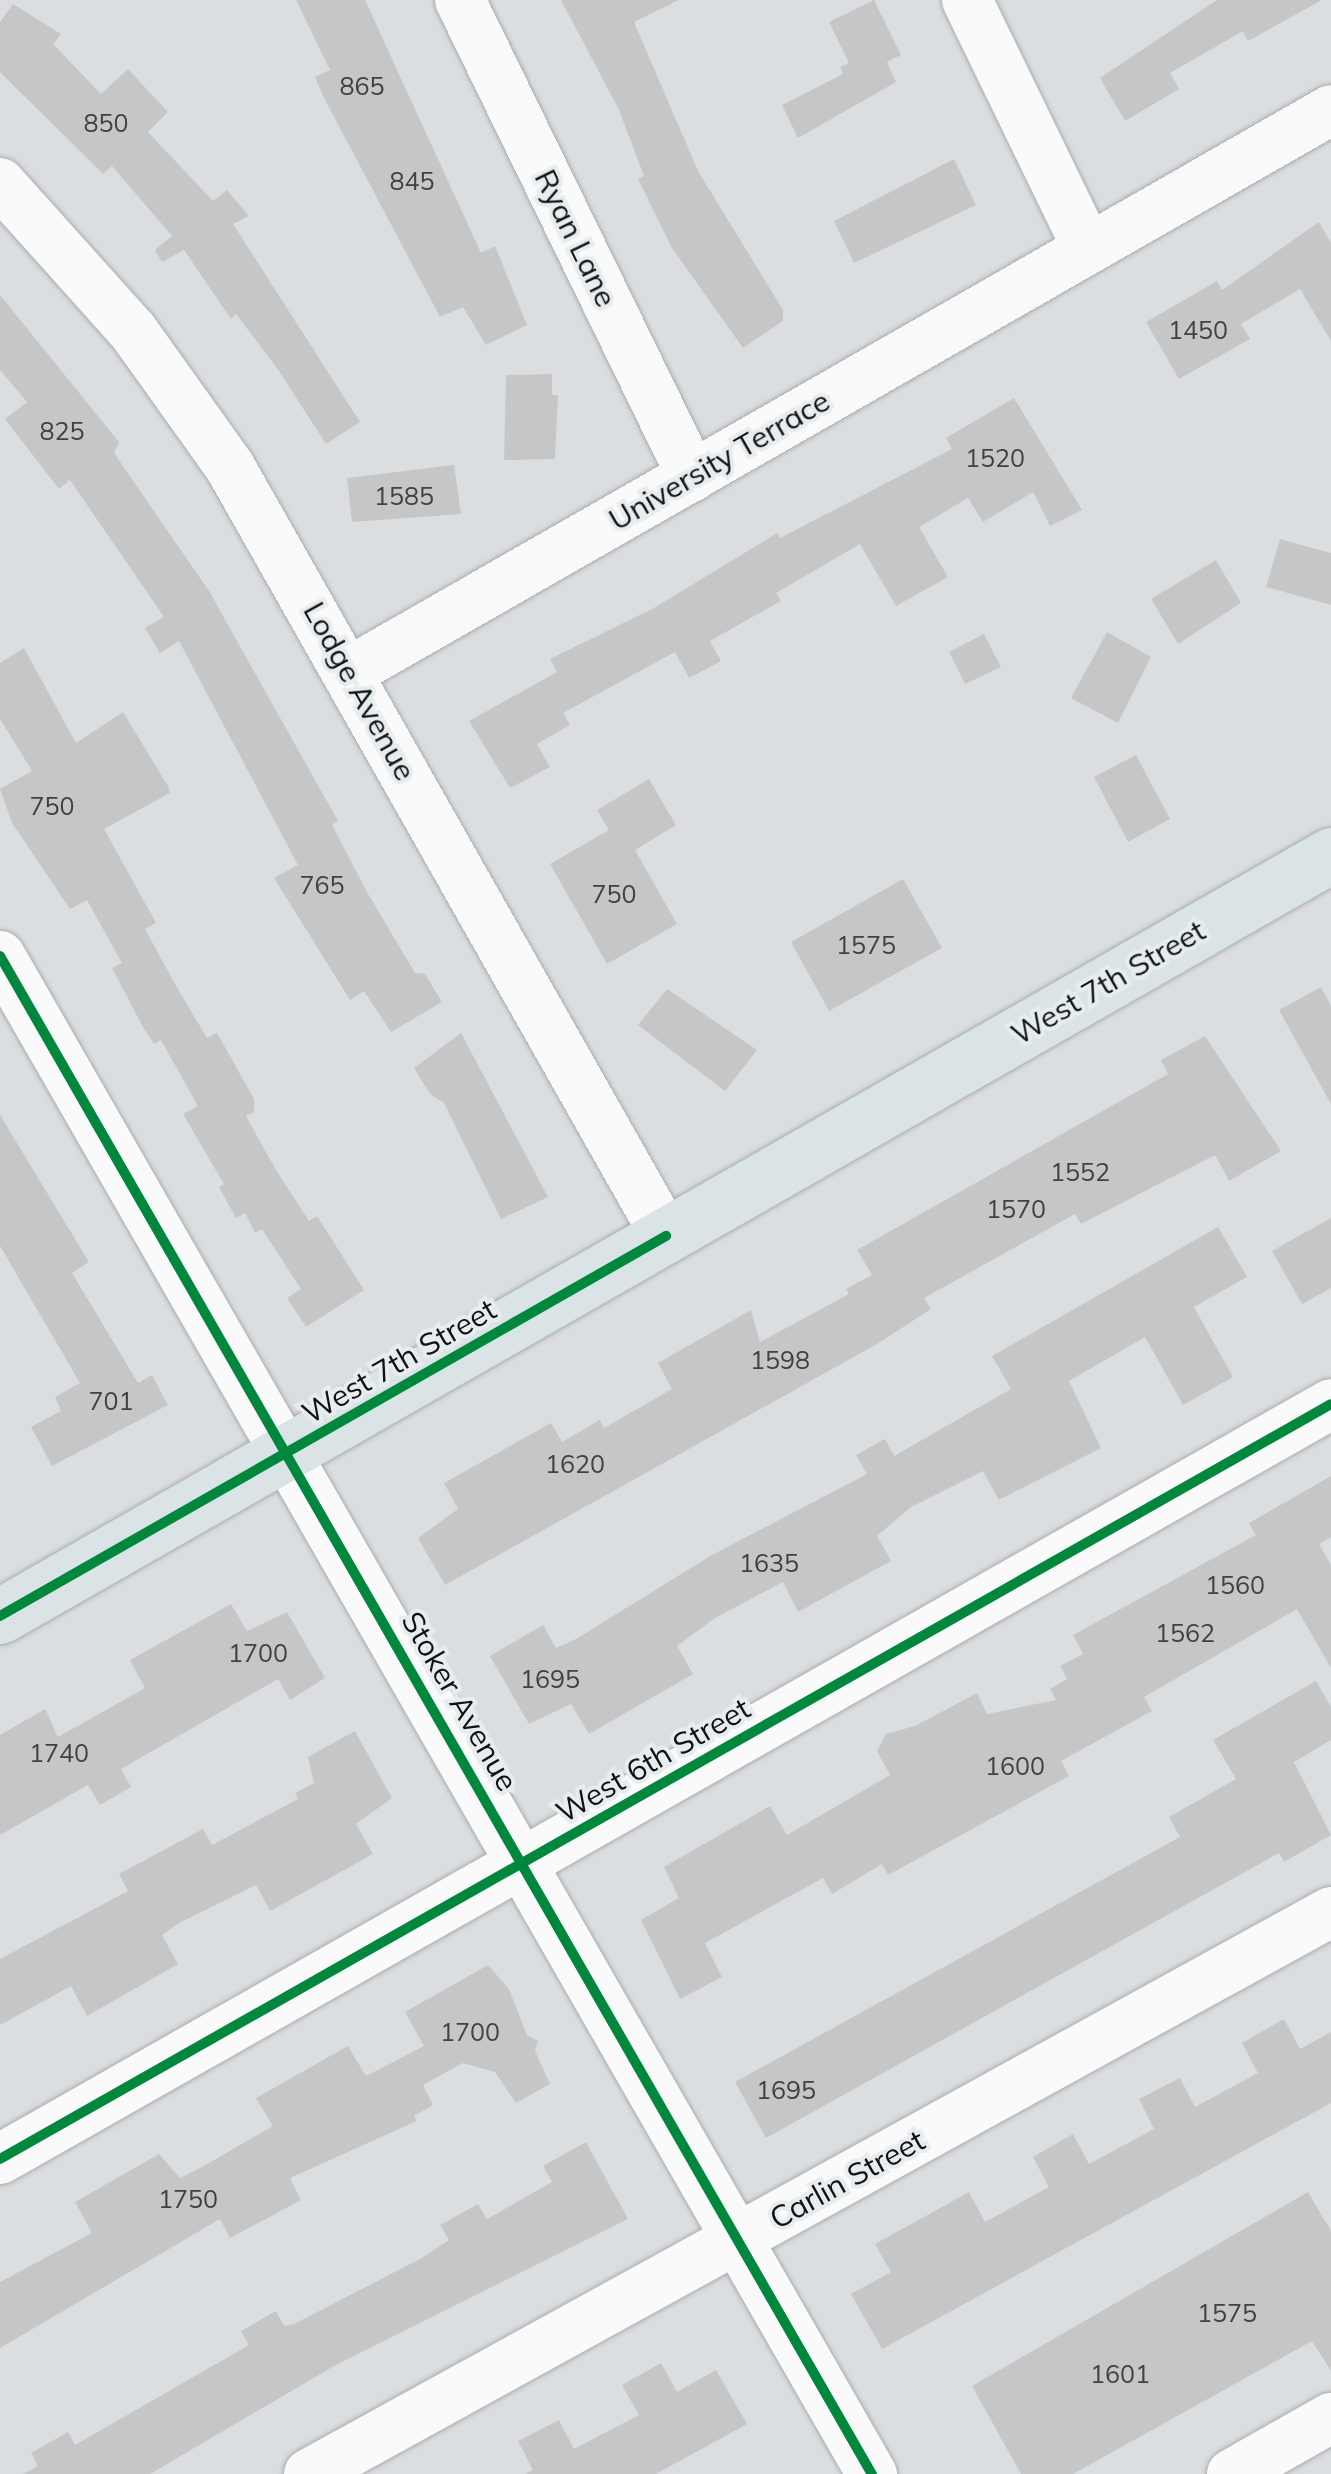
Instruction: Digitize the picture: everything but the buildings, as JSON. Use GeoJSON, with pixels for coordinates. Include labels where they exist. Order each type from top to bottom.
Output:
{"type":"FeatureCollection","features":[{"type":"Feature","properties":{"kind":"main road","name":"West 7th Street"},"geometry":{"type":"LineString","coordinates":[[0,1616],[1331,854]]}},
{"type":"Feature","properties":{"kind":"street","name":"Ryan Lane"},"geometry":{"type":"LineString","coordinates":[[460,0],[692,476]]}},
{"type":"Feature","properties":{"kind":"street"},"geometry":{"type":"LineString","coordinates":[[967,0],[1088,249]]}},
{"type":"Feature","properties":{"kind":"street","name":"University Terrace"},"geometry":{"type":"LineString","coordinates":[[349,672],[1331,110]]}},
{"type":"Feature","properties":{"kind":"street","name":"Lodge Avenue"},"geometry":{"type":"LineString","coordinates":[[0,183],[79,267],[187,403],[349,672],[666,1236]]}},
{"type":"Feature","properties":{"kind":"street","name":"Stoker Avenue"},"geometry":{"type":"LineString","coordinates":[[0,956],[526,1862],[872,2474]]}},
{"type":"Feature","properties":{"kind":"street","name":"West 6th Street"},"geometry":{"type":"LineString","coordinates":[[0,2159],[1331,1404]]}},
{"type":"Feature","properties":{"kind":"street","name":"Carlin Street"},"geometry":{"type":"LineString","coordinates":[[309,2474],[1331,1912]]}},
{"type":"Feature","properties":{"kind":"street"},"geometry":{"type":"LineString","coordinates":[[1232,2474],[1331,2418]]}},
{"type":"Feature","properties":{"kind":"cycle path"},"geometry":{"type":"LineString","coordinates":[[0,956],[872,2474]]}},
{"type":"Feature","properties":{"kind":"cycle path"},"geometry":{"type":"LineString","coordinates":[[0,1616],[666,1236]]}},
{"type":"Feature","properties":{"kind":"cycle path"},"geometry":{"type":"LineString","coordinates":[[0,2159],[1331,1404]]}}]}
